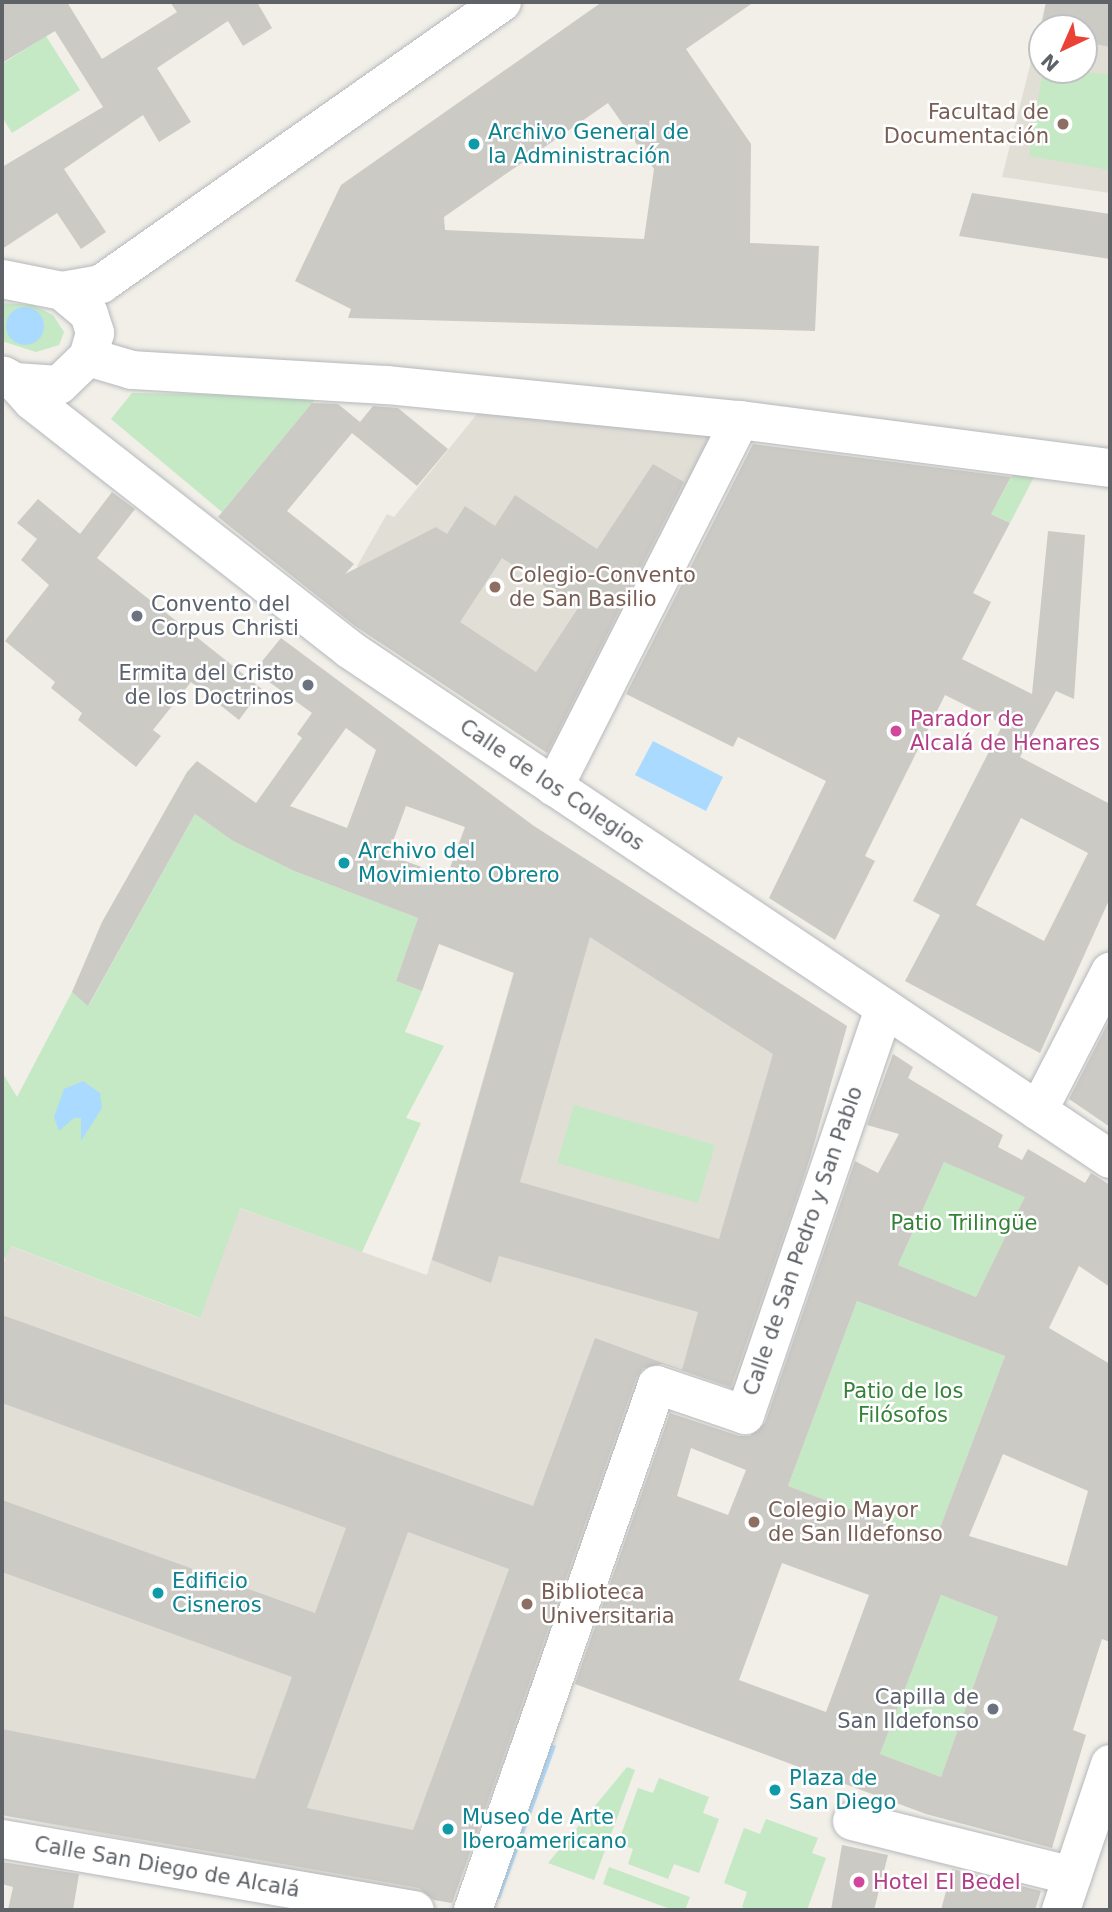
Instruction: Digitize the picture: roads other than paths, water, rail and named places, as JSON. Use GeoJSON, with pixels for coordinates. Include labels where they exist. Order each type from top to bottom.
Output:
{"type":"FeatureCollection","features":[{"type":"Feature","properties":{"kind":"street"},"geometry":{"type":"LineString","coordinates":[[2,279],[84,296],[502,2]]}},
{"type":"Feature","properties":{"kind":"street"},"geometry":{"type":"LineString","coordinates":[[8,379],[59,385],[88,357],[95,333],[84,296]]}},
{"type":"Feature","properties":{"kind":"street"},"geometry":{"type":"LineString","coordinates":[[88,357],[132,370],[387,385],[740,420],[1110,468]]}},
{"type":"Feature","properties":{"kind":"street","name":"Calle de los Colegios"},"geometry":{"type":"LineString","coordinates":[[8,379],[32,401],[349,649],[1110,1159]]}},
{"type":"Feature","properties":{"kind":"street"},"geometry":{"type":"LineString","coordinates":[[554,787],[740,420]]}},
{"type":"Feature","properties":{"kind":"street"},"geometry":{"type":"LineString","coordinates":[[1038,1111],[1110,972]]}},
{"type":"Feature","properties":{"kind":"street","name":"Calle de San Pedro y San Pablo"},"geometry":{"type":"LineString","coordinates":[[473,1910],[657,1385],[745,1415],[884,1008]]}},
{"type":"Feature","properties":{"kind":"street"},"geometry":{"type":"LineString","coordinates":[[852,1821],[1066,1893],[1110,1764]]}},
{"type":"Feature","properties":{"kind":"street","name":"Calle San Diego de Alcalá"},"geometry":{"type":"LineString","coordinates":[[2,1839],[415,1910]]}},
{"type":"Feature","properties":{"kind":"water"},"geometry":{"type":"Polygon","coordinates":[[[25,307],[38,313],[44,326],[38,339],[25,345],[12,339],[6,326],[12,313],[25,307]]]}},
{"type":"Feature","properties":{"kind":"water"},"geometry":{"type":"Polygon","coordinates":[[[653,741],[723,777],[706,811],[635,775],[653,741]]]}},
{"type":"Feature","properties":{"kind":"water"},"geometry":{"type":"Polygon","coordinates":[[[83,1081],[100,1093],[102,1108],[81,1141],[81,1118],[74,1118],[59,1131],[54,1117],[64,1089],[83,1081]]]}},
{"type":"Feature","properties":{"kind":"water"},"geometry":{"type":"Polygon","coordinates":[[[543,1741],[556,1746],[500,1899],[488,1896],[543,1741]]]}},
{"type":"Feature","properties":{"kind":"place","name":"Facultad de Documentación"},"geometry":{"type":"Point","coordinates":[1063,124]}},
{"type":"Feature","properties":{"kind":"place","name":"Archivo General de la Administración"},"geometry":{"type":"Point","coordinates":[474,144]}},
{"type":"Feature","properties":{"kind":"place","name":"Colegio-Convento de San Basilio"},"geometry":{"type":"Point","coordinates":[495,587]}},
{"type":"Feature","properties":{"kind":"place","name":"Convento del Corpus Christi"},"geometry":{"type":"Point","coordinates":[137,616]}},
{"type":"Feature","properties":{"kind":"place","name":"Ermita del Cristo de los Doctrinos"},"geometry":{"type":"Point","coordinates":[308,685]}},
{"type":"Feature","properties":{"kind":"place","name":"Parador de Alcalá de Henares"},"geometry":{"type":"Point","coordinates":[896,731]}},
{"type":"Feature","properties":{"kind":"place","name":"Archivo del Movimiento Obrero"},"geometry":{"type":"Point","coordinates":[344,863]}},
{"type":"Feature","properties":{"kind":"place","name":"Colegio Mayor de San Ildefonso"},"geometry":{"type":"Point","coordinates":[754,1522]}},
{"type":"Feature","properties":{"kind":"place","name":"Edificio Cisneros"},"geometry":{"type":"Point","coordinates":[158,1593]}},
{"type":"Feature","properties":{"kind":"place","name":"Biblioteca Universitaria"},"geometry":{"type":"Point","coordinates":[527,1604]}},
{"type":"Feature","properties":{"kind":"place","name":"Capilla de San Ildefonso"},"geometry":{"type":"Point","coordinates":[993,1709]}},
{"type":"Feature","properties":{"kind":"place","name":"Plaza de San Diego"},"geometry":{"type":"Point","coordinates":[775,1790]}},
{"type":"Feature","properties":{"kind":"place","name":"Museo de Arte Iberoamericano"},"geometry":{"type":"Point","coordinates":[448,1829]}},
{"type":"Feature","properties":{"kind":"place","name":"Hotel El Bedel"},"geometry":{"type":"Point","coordinates":[859,1882]}},
{"type":"Feature","properties":{"kind":"park label","name":"Patio Trilingüe"},"geometry":{"type":"Point","coordinates":[964,1223]}},
{"type":"Feature","properties":{"kind":"park label","name":"Patio de los Filósofos"},"geometry":{"type":"Point","coordinates":[903,1403]}}]}
